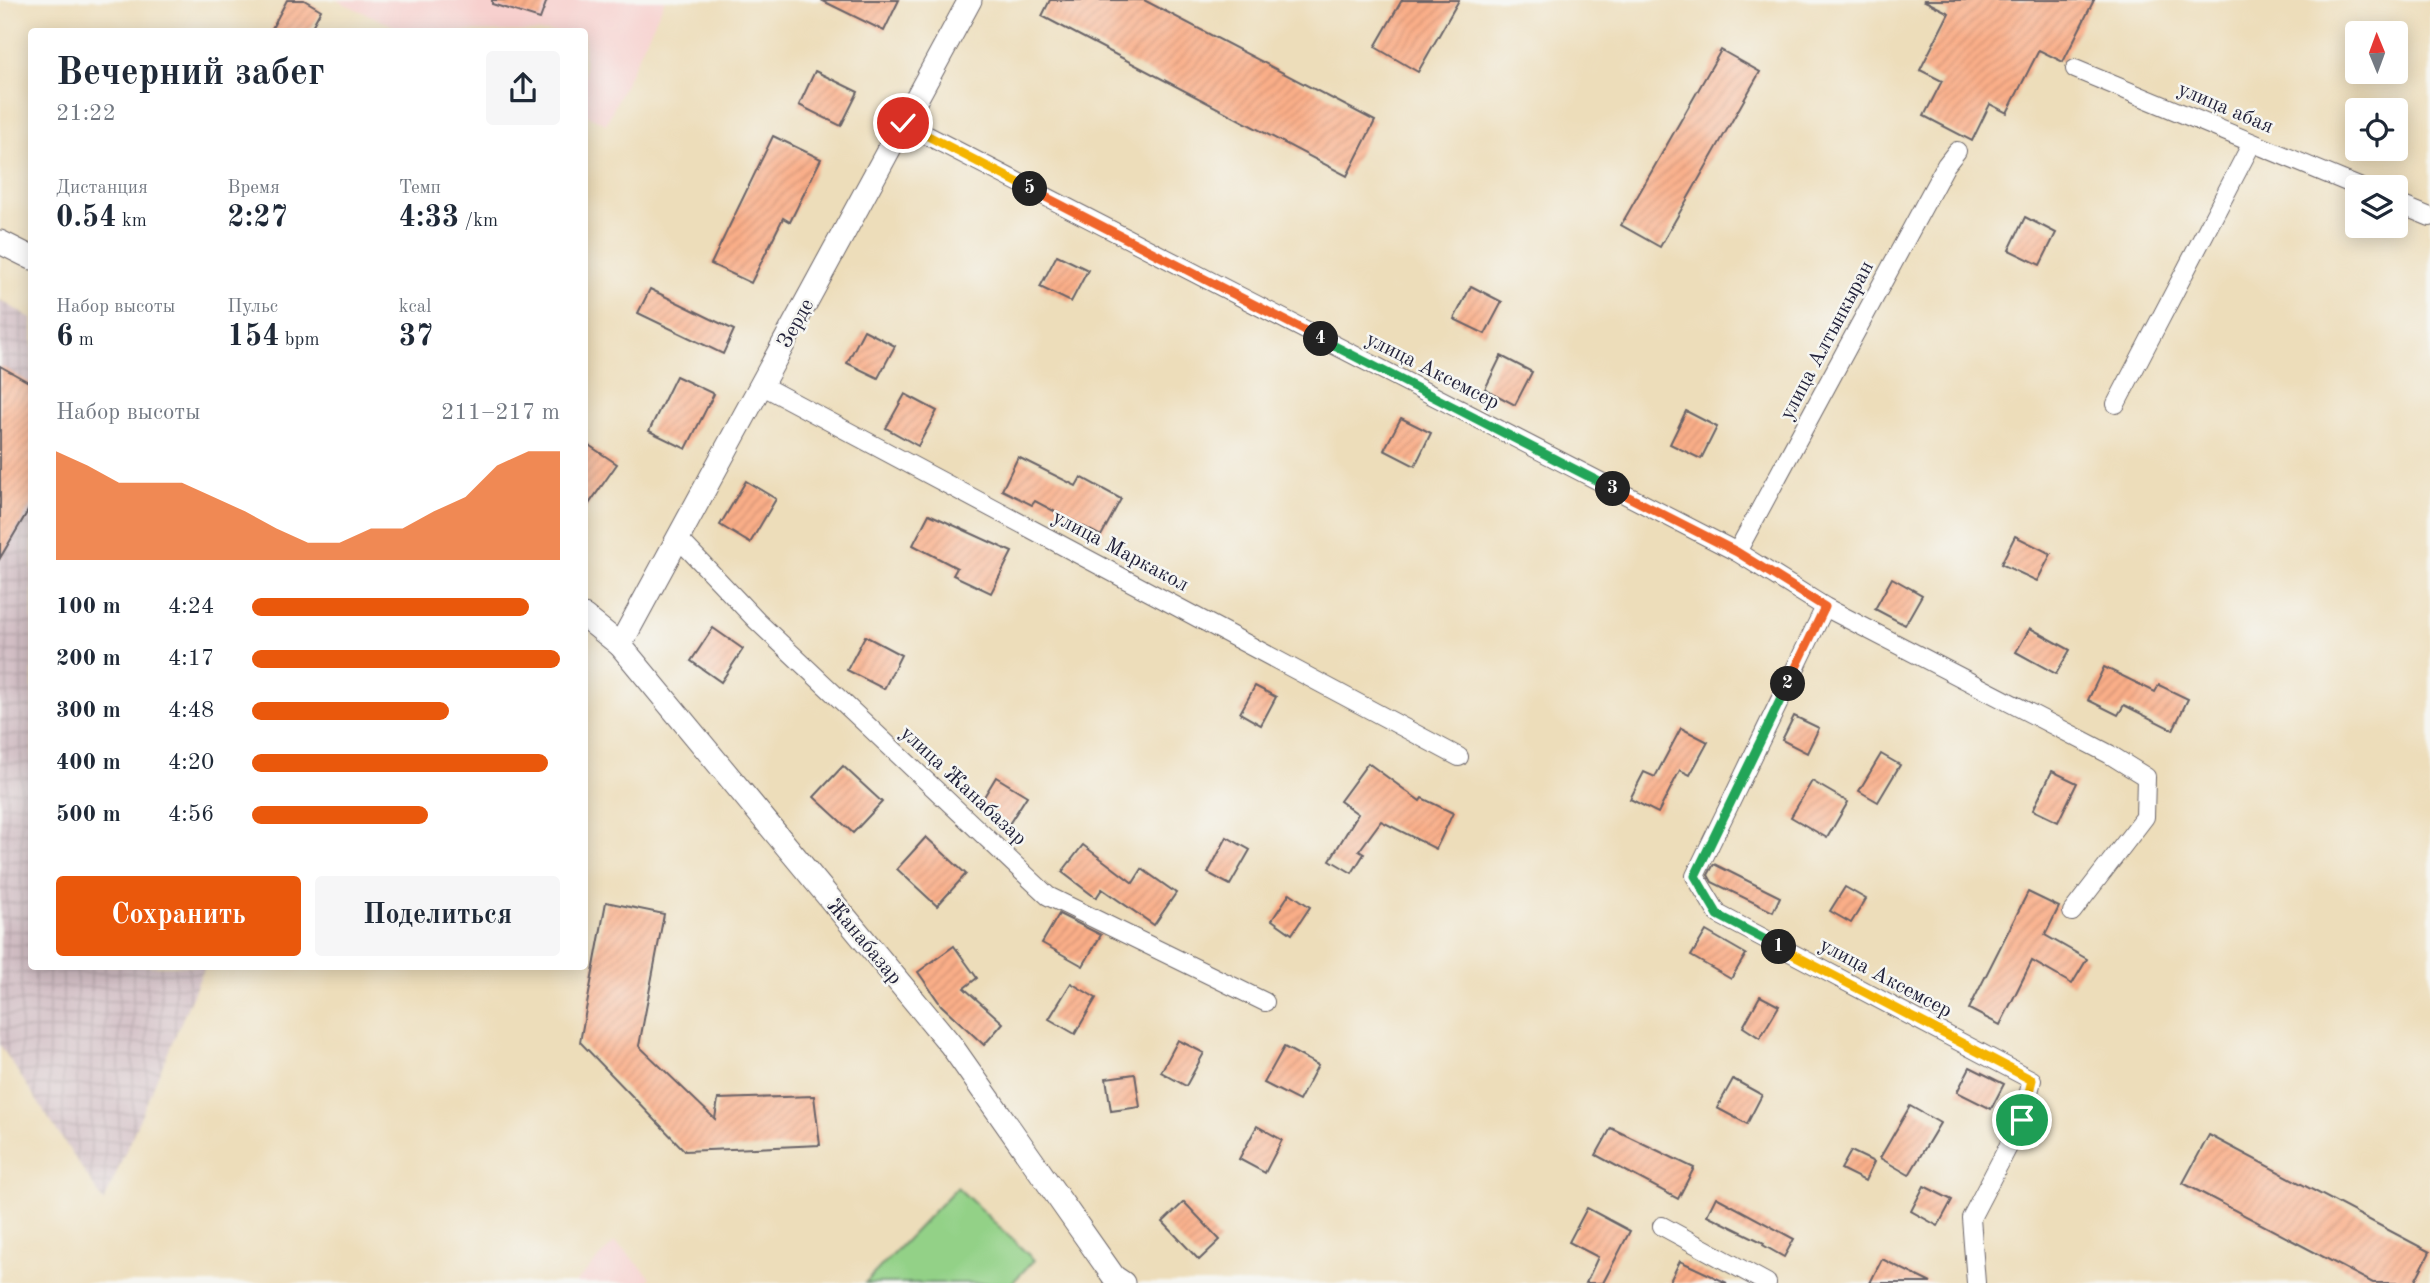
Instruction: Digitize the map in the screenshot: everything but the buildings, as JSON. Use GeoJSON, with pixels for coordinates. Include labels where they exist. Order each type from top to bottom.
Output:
{"type":"FeatureCollection","features":[{"type":"Feature","properties":{"kind":"street","name":"Зерде"},"geometry":{"type":"LineString","coordinates":[[620,645],[970,0]]}},
{"type":"Feature","properties":{"kind":"street","name":"улица абая"},"geometry":{"type":"LineString","coordinates":[[2075,69],[2345,181]]}},
{"type":"Feature","properties":{"kind":"street","name":"улица Аксемсер"},"geometry":{"type":"LineString","coordinates":[[903,123],[1737,552],[1825,607],[2109,754],[2146,777],[2145,817],[2072,912]]}},
{"type":"Feature","properties":{"kind":"street"},"geometry":{"type":"LineString","coordinates":[[2116,404],[2252,143]]}},
{"type":"Feature","properties":{"kind":"street","name":"улица Алтынкыран"},"geometry":{"type":"LineString","coordinates":[[1737,552],[1934,188],[1957,151]]}},
{"type":"Feature","properties":{"kind":"street"},"geometry":{"type":"LineString","coordinates":[[2408,208],[2430,217]]}},
{"type":"Feature","properties":{"kind":"street"},"geometry":{"type":"LineString","coordinates":[[0,242],[28,256]]}},
{"type":"Feature","properties":{"kind":"street","name":"улица Маркакол"},"geometry":{"type":"LineString","coordinates":[[761,385],[1460,757]]}},
{"type":"Feature","properties":{"kind":"street","name":"улица Жанабазар"},"geometry":{"type":"LineString","coordinates":[[678,538],[757,621],[1048,896],[1265,1002]]}},
{"type":"Feature","properties":{"kind":"street","name":"улица Аксемсер"},"geometry":{"type":"LineString","coordinates":[[1825,607],[1695,876],[1718,915],[2032,1080],[2022,1120],[1971,1218],[1976,1283]]}},
{"type":"Feature","properties":{"kind":"street","name":"Жанабазар"},"geometry":{"type":"LineString","coordinates":[[588,620],[620,645],[951,1045],[1114,1277],[1123,1283]]}},
{"type":"Feature","properties":{"kind":"street"},"geometry":{"type":"LineString","coordinates":[[1662,1226],[1767,1283]]}},
{"type":"Feature","properties":{"kind":"shaded area"},"geometry":{"type":"Polygon","coordinates":[[[336,0],[665,0],[606,124],[588,115],[588,28],[398,28],[336,0]]]}},
{"type":"Feature","properties":{"kind":"shaded area"},"geometry":{"type":"Polygon","coordinates":[[[0,300],[28,317],[28,970],[203,970],[104,1202],[0,1045],[0,300]]]}},
{"type":"Feature","properties":{"kind":"shaded area"},"geometry":{"type":"Polygon","coordinates":[[[615,1242],[651,1277],[645,1283],[575,1283],[615,1242]]]}},
{"type":"Feature","properties":{"kind":"green space"},"geometry":{"type":"Polygon","coordinates":[[[957,1187],[1034,1260],[1012,1283],[865,1283],[957,1187]]]}},
{"type":"Feature","properties":{"kind":"route"},"geometry":{"type":"LineString","coordinates":[[903,123],[1737,552],[1825,607],[1695,876],[1718,915],[2032,1080],[2022,1120]]}}]}
